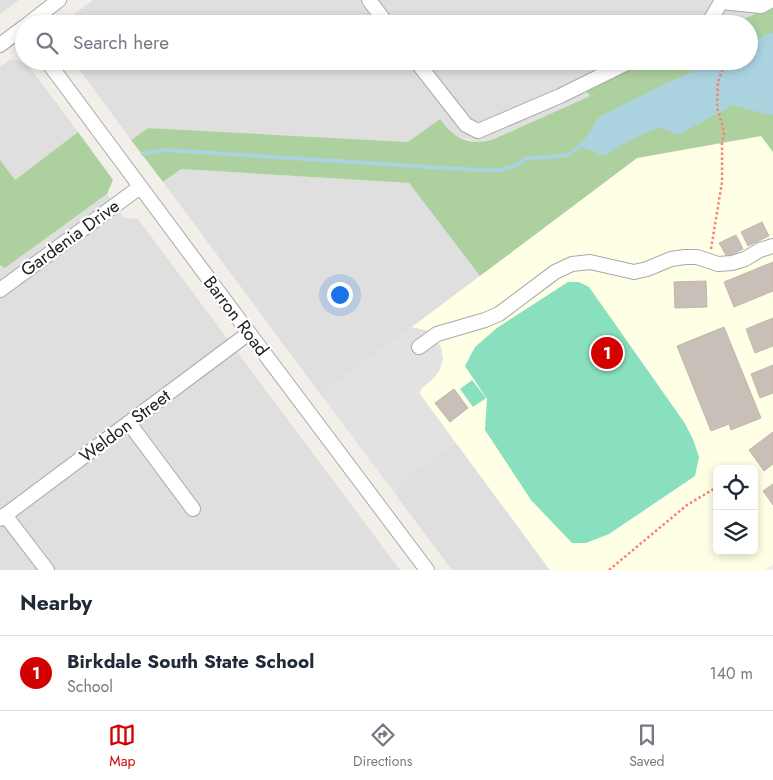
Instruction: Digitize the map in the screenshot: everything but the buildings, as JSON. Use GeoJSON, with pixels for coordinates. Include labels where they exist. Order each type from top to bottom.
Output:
{"type":"FeatureCollection","features":[{"type":"Feature","properties":{"kind":"street"},"geometry":{"type":"LineString","coordinates":[[40,15],[59,0]]}},
{"type":"Feature","properties":{"kind":"street"},"geometry":{"type":"LineString","coordinates":[[369,0],[380,15]]}},
{"type":"Feature","properties":{"kind":"street"},"geometry":{"type":"LineString","coordinates":[[713,15],[720,1],[760,6],[772,0]]}},
{"type":"Feature","properties":{"kind":"street"},"geometry":{"type":"LineString","coordinates":[[0,45],[15,34]]}},
{"type":"Feature","properties":{"kind":"street","name":"Barron Road"},"geometry":{"type":"LineString","coordinates":[[54,70],[427,570]]}},
{"type":"Feature","properties":{"kind":"street"},"geometry":{"type":"LineString","coordinates":[[423,70],[466,125],[478,131],[560,96],[613,70]]}},
{"type":"Feature","properties":{"kind":"street","name":"Gardenia Drive"},"geometry":{"type":"LineString","coordinates":[[0,290],[140,186]]}},
{"type":"Feature","properties":{"kind":"street"},"geometry":{"type":"LineString","coordinates":[[419,346],[437,334],[486,320],[499,314],[555,272],[572,264],[590,262],[634,272],[671,259],[685,257],[698,257],[718,264],[732,263],[773,246]]}},
{"type":"Feature","properties":{"kind":"street","name":"Weldon Street"},"geometry":{"type":"LineString","coordinates":[[3,517],[249,333]]}},
{"type":"Feature","properties":{"kind":"street"},"geometry":{"type":"LineString","coordinates":[[129,423],[193,508]]}},
{"type":"Feature","properties":{"kind":"street"},"geometry":{"type":"LineString","coordinates":[[3,517],[47,570]]}},
{"type":"Feature","properties":{"kind":"path"},"geometry":{"type":"LineString","coordinates":[[711,262],[711,244],[722,182],[722,144],[724,132],[717,107],[718,82],[722,70]]}},
{"type":"Feature","properties":{"kind":"path"},"geometry":{"type":"LineString","coordinates":[[609,570],[687,505],[713,489]]}},
{"type":"Feature","properties":{"kind":"shaded area"},"geometry":{"type":"Polygon","coordinates":[[[0,0],[19,0],[0,14],[0,0]]]}},
{"type":"Feature","properties":{"kind":"shaded area"},"geometry":{"type":"Polygon","coordinates":[[[93,0],[773,0],[773,6],[752,15],[73,15],[93,0]]]}},
{"type":"Feature","properties":{"kind":"shaded area"},"geometry":{"type":"Polygon","coordinates":[[[10,60],[15,60],[15,70],[32,70],[78,132],[15,180],[0,160],[0,67],[10,60]]]}},
{"type":"Feature","properties":{"kind":"shaded area"},"geometry":{"type":"Polygon","coordinates":[[[80,70],[625,70],[585,88],[590,96],[494,139],[478,142],[458,137],[445,127],[440,120],[408,142],[148,128],[131,140],[80,70]]]}},
{"type":"Feature","properties":{"kind":"shaded area"},"geometry":{"type":"Polygon","coordinates":[[[762,136],[773,152],[773,564],[765,570],[550,570],[420,394],[421,389],[434,378],[440,369],[443,359],[412,327],[637,158],[762,136]]]}},
{"type":"Feature","properties":{"kind":"shaded area"},"geometry":{"type":"Polygon","coordinates":[[[181,169],[409,183],[480,276],[321,395],[163,182],[181,169]]]}},
{"type":"Feature","properties":{"kind":"shaded area"},"geometry":{"type":"Polygon","coordinates":[[[107,194],[124,218],[138,219],[400,570],[0,570],[0,265],[5,268],[107,194]]]}},
{"type":"Feature","properties":{"kind":"shaded area"},"geometry":{"type":"Polygon","coordinates":[[[412,327],[429,331],[441,347],[443,359],[440,369],[434,378],[421,389],[420,394],[455,442],[403,479],[397,486],[398,498],[321,395],[412,327]]]}},
{"type":"Feature","properties":{"kind":"shaded area"},"geometry":{"type":"Polygon","coordinates":[[[455,442],[550,570],[452,570],[398,498],[397,486],[403,479],[455,442]]]}},
{"type":"Feature","properties":{"kind":"green space"},"geometry":{"type":"Polygon","coordinates":[[[773,6],[773,152],[761,136],[637,158],[480,276],[409,183],[181,169],[163,182],[131,140],[148,128],[408,142],[440,119],[451,132],[461,138],[471,142],[486,141],[590,96],[584,88],[625,70],[758,70],[758,15],[752,15],[773,6]]]}},
{"type":"Feature","properties":{"kind":"green space"},"geometry":{"type":"Polygon","coordinates":[[[78,132],[113,180],[107,194],[5,268],[0,265],[0,160],[15,180],[78,132]]]}},
{"type":"Feature","properties":{"kind":"green space"},"geometry":{"type":"Polygon","coordinates":[[[568,282],[579,282],[589,287],[684,422],[693,439],[699,457],[695,476],[609,534],[586,543],[572,543],[531,500],[485,430],[487,399],[465,366],[475,347],[497,328],[568,282]]]}},
{"type":"Feature","properties":{"kind":"green space"},"geometry":{"type":"Polygon","coordinates":[[[472,380],[486,398],[473,407],[460,389],[472,380]]]}},
{"type":"Feature","properties":{"kind":"water"},"geometry":{"type":"Polygon","coordinates":[[[773,33],[773,114],[770,115],[733,105],[678,135],[660,127],[632,139],[604,156],[580,146],[599,117],[696,70],[758,70],[758,39],[773,33]]]}},
{"type":"Feature","properties":{"kind":"waterway"},"geometry":{"type":"LineString","coordinates":[[143,154],[164,150],[501,170],[514,166],[527,158],[568,155],[584,144]]}},
{"type":"Feature","properties":{"kind":"place","name":"Birkdale South State School"},"geometry":{"type":"Point","coordinates":[607,353]}}]}
